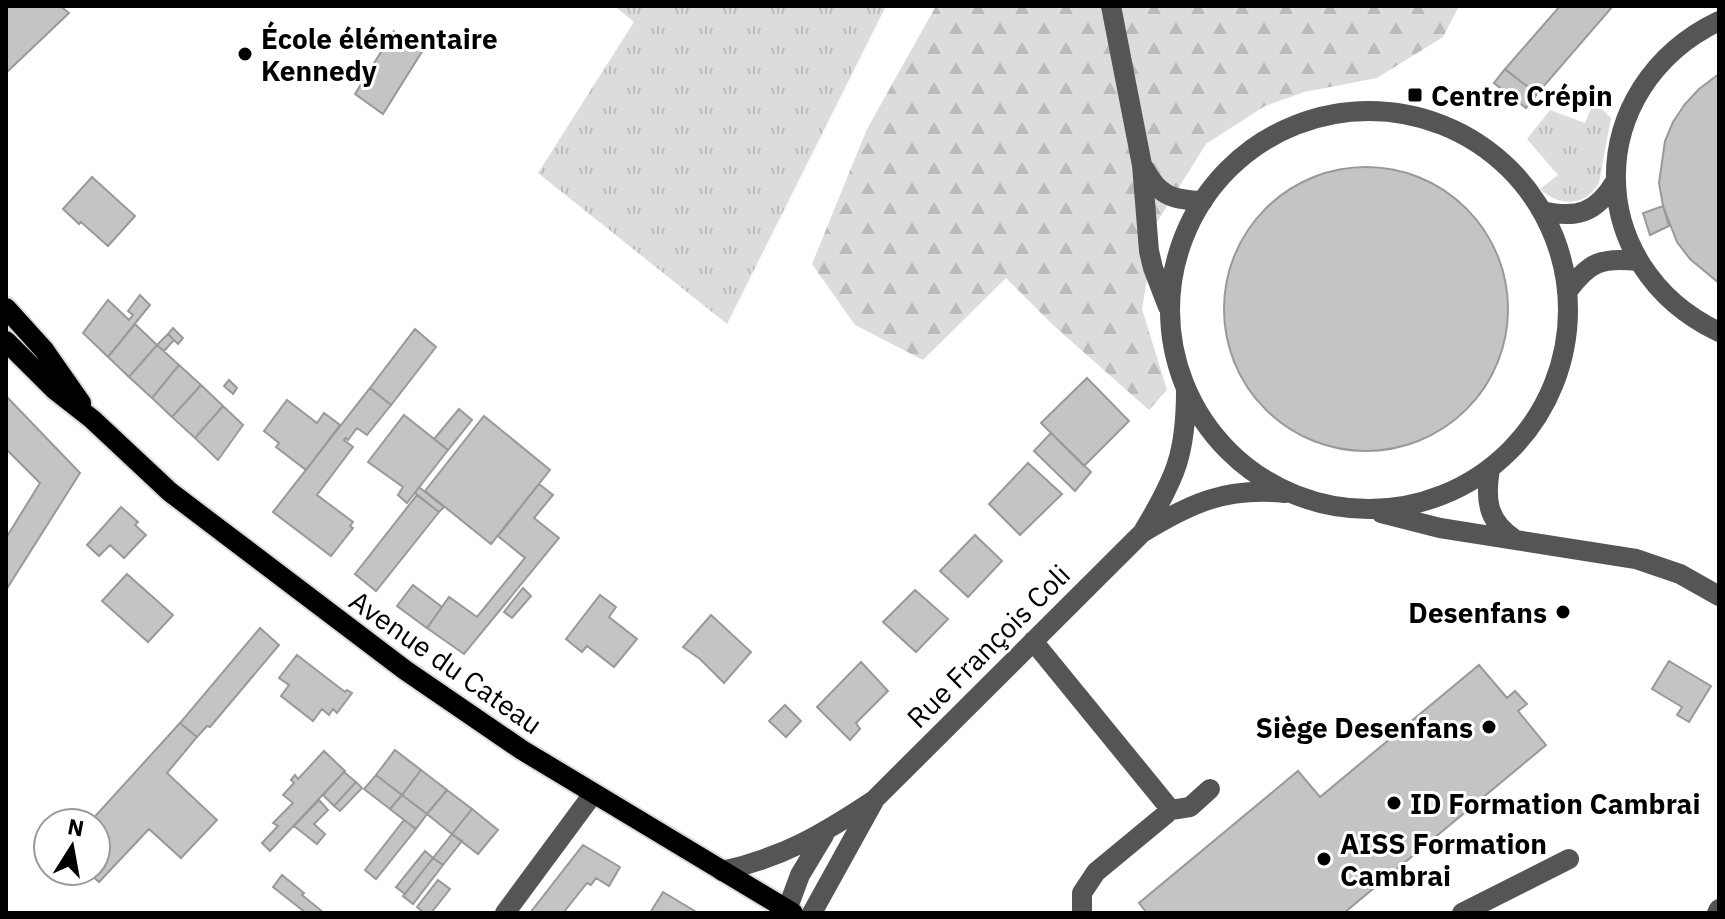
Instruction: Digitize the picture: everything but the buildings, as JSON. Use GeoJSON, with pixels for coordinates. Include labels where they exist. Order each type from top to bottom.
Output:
{"type":"FeatureCollection","features":[{"type":"Feature","properties":{"kind":"main road","name":"Avenue du Cateau"},"geometry":{"type":"LineString","coordinates":[[6,308],[44,350],[92,419]]}},
{"type":"Feature","properties":{"kind":"main road","name":"Avenue du Cateau"},"geometry":{"type":"LineString","coordinates":[[6,341],[55,390],[92,419],[180,500],[458,708],[593,794],[790,911]]}},
{"type":"Feature","properties":{"kind":"street"},"geometry":{"type":"LineString","coordinates":[[1111,6],[1142,165],[1149,251],[1170,313]]}},
{"type":"Feature","properties":{"kind":"street"},"geometry":{"type":"LineString","coordinates":[[1719,21],[1673,50],[1637,93],[1618,145],[1615,182],[1624,231],[1638,261],[1654,284],[1674,304],[1719,332]]}},
{"type":"Feature","properties":{"kind":"street"},"geometry":{"type":"LineString","coordinates":[[1366,509],[1404,506],[1457,488],[1490,469],[1517,444],[1548,399],[1565,346],[1567,292],[1559,250],[1542,211],[1514,174],[1475,142],[1426,120],[1371,112],[1332,115],[1277,134],[1235,164],[1203,201],[1184,236],[1178,254],[1170,313],[1174,352],[1186,390],[1205,423],[1229,451],[1259,475],[1292,494],[1328,505],[1366,509],[1440,528],[1651,562],[1719,596]]}},
{"type":"Feature","properties":{"kind":"street"},"geometry":{"type":"LineString","coordinates":[[1142,165],[1153,186],[1161,192],[1180,199],[1203,201]]}},
{"type":"Feature","properties":{"kind":"street"},"geometry":{"type":"LineString","coordinates":[[1542,211],[1566,215],[1591,209],[1607,196],[1615,182]]}},
{"type":"Feature","properties":{"kind":"street"},"geometry":{"type":"LineString","coordinates":[[1567,292],[1582,273],[1595,263],[1612,259],[1638,261]]}},
{"type":"Feature","properties":{"kind":"street","name":"Rue François Coli"},"geometry":{"type":"LineString","coordinates":[[722,871],[762,862],[829,829],[874,800],[1142,533],[1167,493],[1179,463],[1184,443],[1186,390]]}},
{"type":"Feature","properties":{"kind":"street"},"geometry":{"type":"LineString","coordinates":[[1490,469],[1487,493],[1491,516],[1513,538]]}},
{"type":"Feature","properties":{"kind":"street","name":"Rue François Coli"},"geometry":{"type":"LineString","coordinates":[[1142,533],[1184,508],[1210,498],[1245,492],[1292,494]]}},
{"type":"Feature","properties":{"kind":"street"},"geometry":{"type":"LineString","coordinates":[[1033,641],[1171,810]]}},
{"type":"Feature","properties":{"kind":"street"},"geometry":{"type":"LineString","coordinates":[[1082,913],[1082,893],[1089,878],[1171,810],[1190,807],[1210,789]]}},
{"type":"Feature","properties":{"kind":"street"},"geometry":{"type":"LineString","coordinates":[[505,913],[593,794]]}},
{"type":"Feature","properties":{"kind":"street","name":"Rue François Coli"},"geometry":{"type":"LineString","coordinates":[[812,913],[874,800]]}},
{"type":"Feature","properties":{"kind":"street","name":"Rue François Coli"},"geometry":{"type":"LineString","coordinates":[[790,911],[808,860],[829,829]]}},
{"type":"Feature","properties":{"kind":"street"},"geometry":{"type":"LineString","coordinates":[[1462,913],[1569,859]]}},
{"type":"Feature","properties":{"kind":"green space"},"geometry":{"type":"Polygon","coordinates":[[[614,6],[886,6],[727,324],[538,173],[634,22],[614,6]]]}},
{"type":"Feature","properties":{"kind":"green space"},"geometry":{"type":"Polygon","coordinates":[[[936,6],[1459,6],[1443,37],[1377,78],[1304,92],[1265,106],[1206,144],[1157,222],[1142,309],[1167,390],[1149,410],[1053,325],[1006,278],[923,360],[855,325],[812,264],[867,129],[936,6]]]}},
{"type":"Feature","properties":{"kind":"green space"},"geometry":{"type":"Polygon","coordinates":[[[1594,101],[1611,118],[1599,183],[1587,197],[1579,200],[1556,199],[1540,189],[1558,175],[1527,139],[1550,110],[1585,123],[1594,101]]]}},
{"type":"Feature","properties":{"kind":"place","name":"École élémentaire Kennedy"},"geometry":{"type":"Point","coordinates":[245,54]}},
{"type":"Feature","properties":{"kind":"place","name":"Centre Crépin"},"geometry":{"type":"Point","coordinates":[1415,95]}},
{"type":"Feature","properties":{"kind":"place","name":"Desenfans"},"geometry":{"type":"Point","coordinates":[1563,612]}},
{"type":"Feature","properties":{"kind":"place","name":"Siège Desenfans"},"geometry":{"type":"Point","coordinates":[1489,727]}},
{"type":"Feature","properties":{"kind":"place","name":"ID Formation Cambrai"},"geometry":{"type":"Point","coordinates":[1394,803]}},
{"type":"Feature","properties":{"kind":"place","name":"AISS Formation Cambrai"},"geometry":{"type":"Point","coordinates":[1324,859]}}]}
